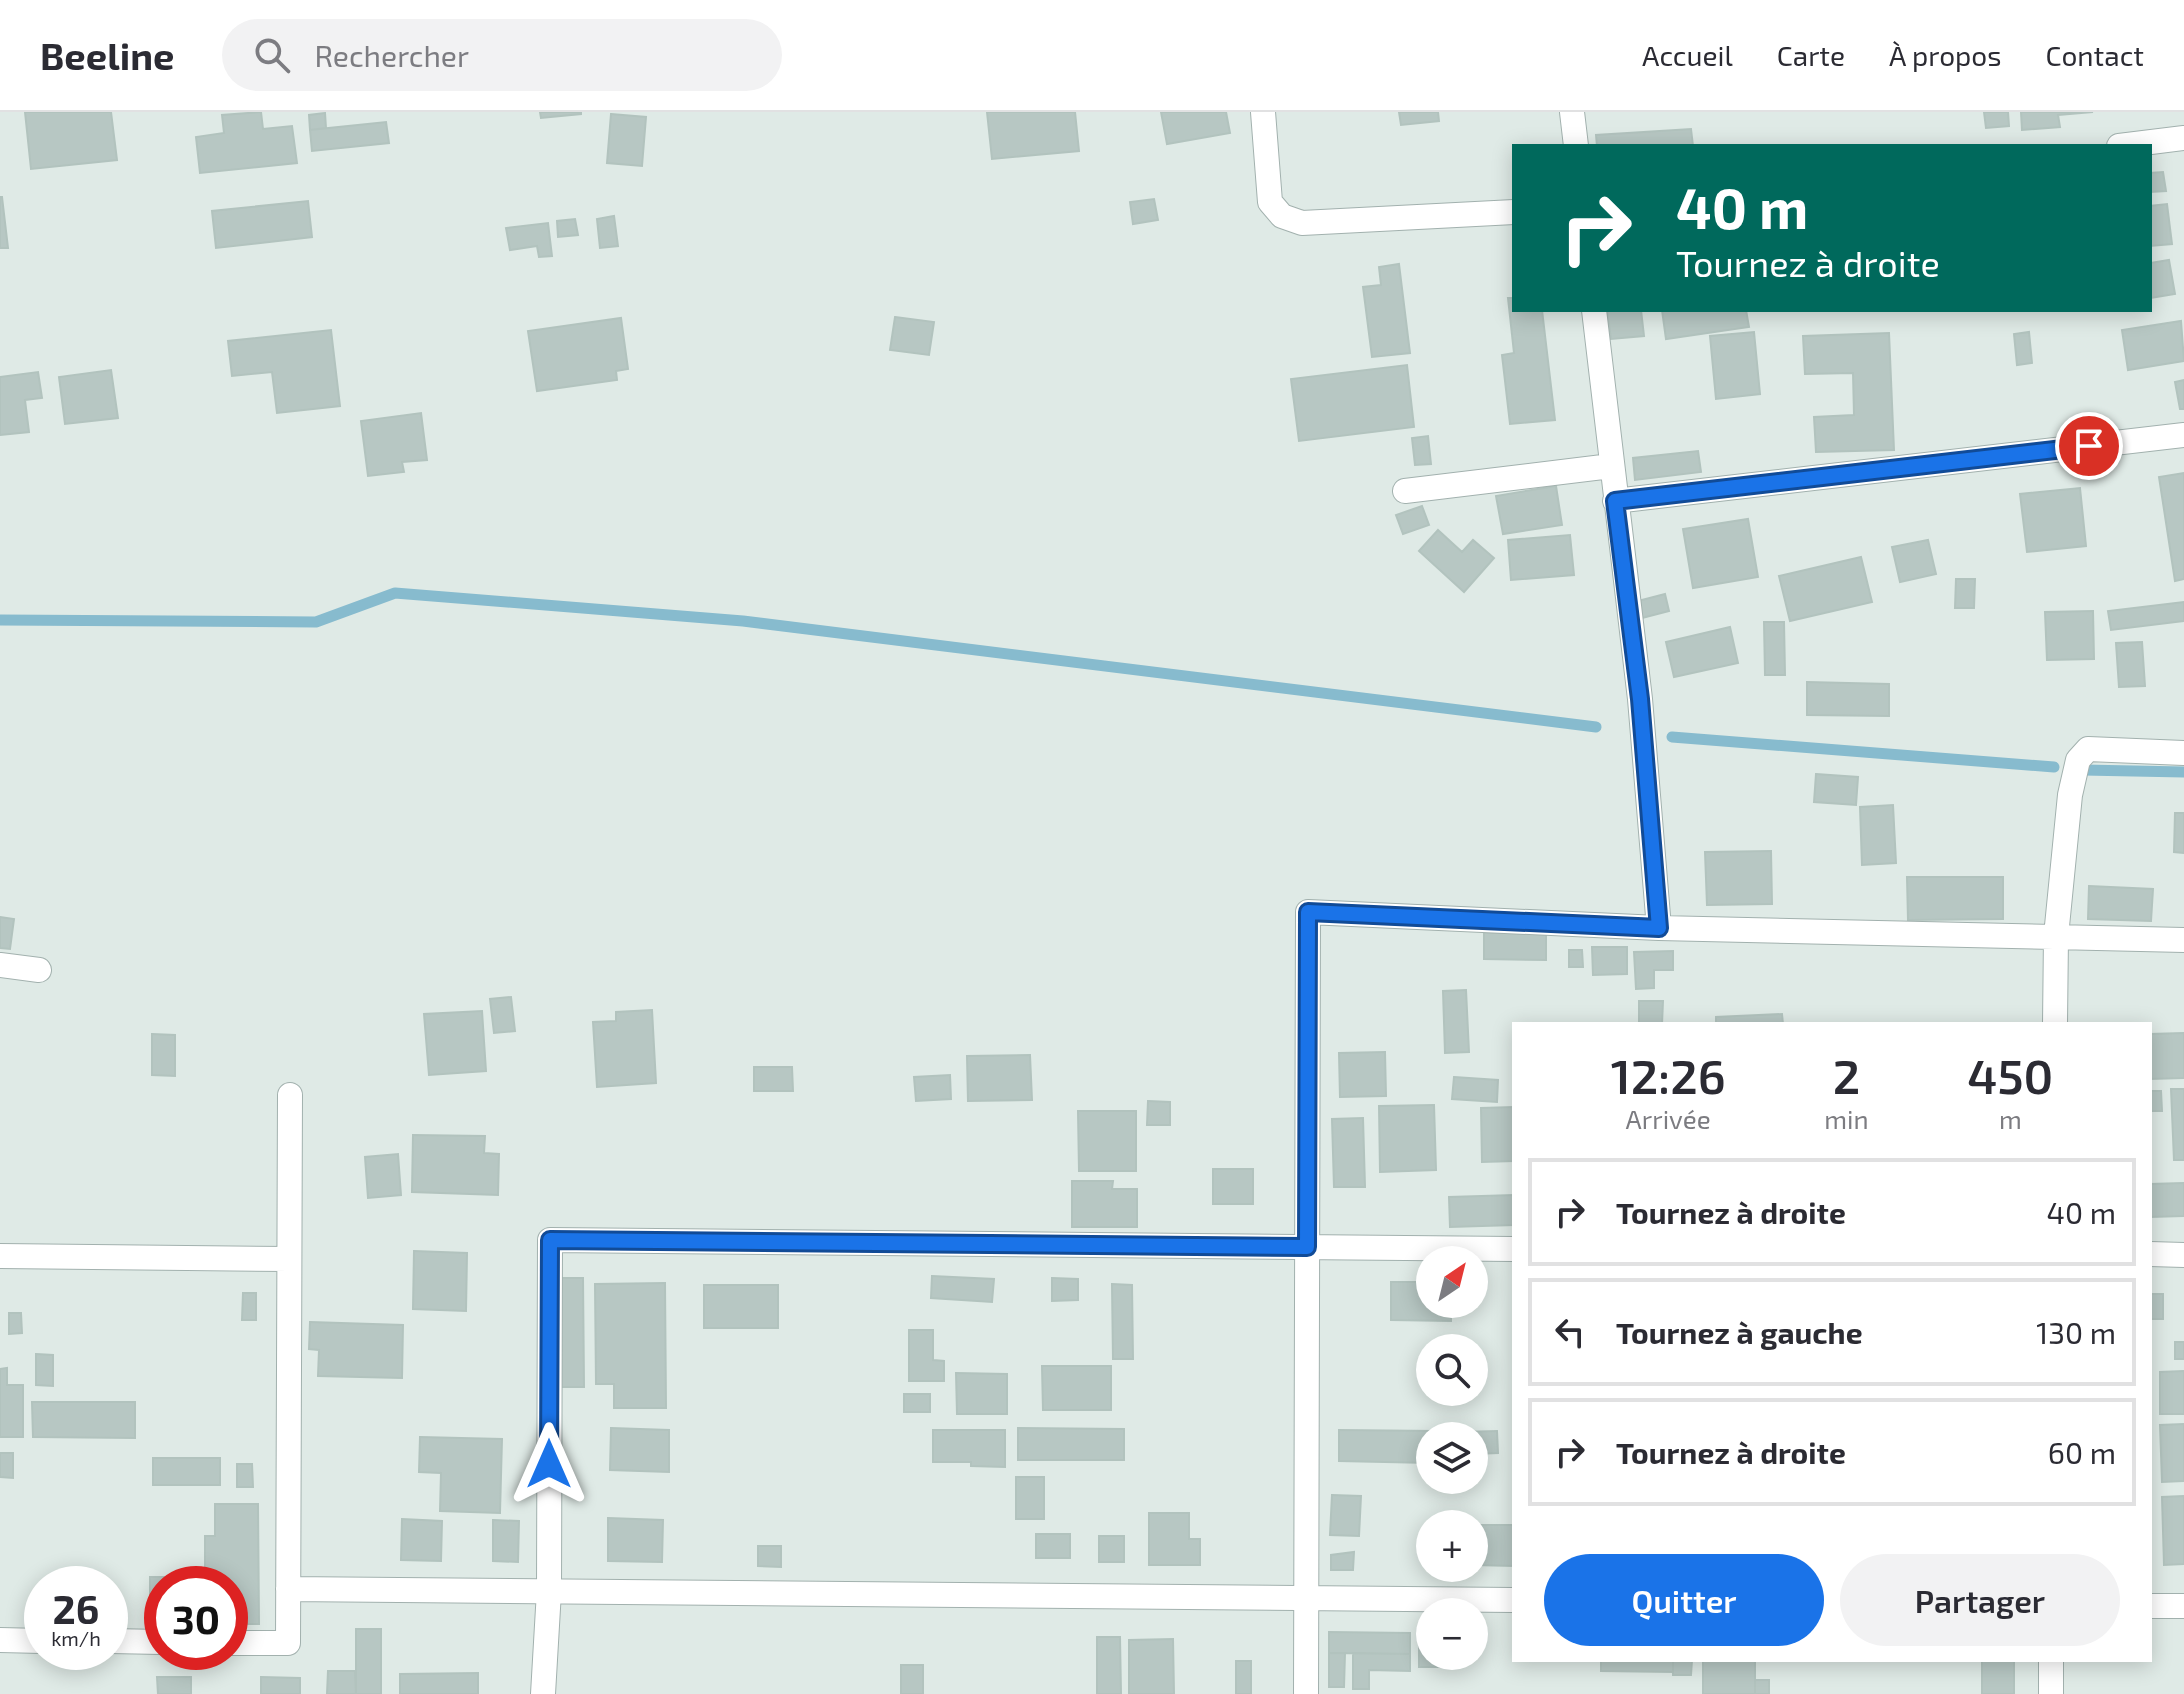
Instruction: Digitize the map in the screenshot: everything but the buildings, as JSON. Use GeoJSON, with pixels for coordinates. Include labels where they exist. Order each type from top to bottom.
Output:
{"type":"FeatureCollection","features":[{"type":"Feature","properties":{"kind":"street"},"geometry":{"type":"LineString","coordinates":[[1263,112],[1270,202],[1282,216],[1302,223],[1512,212]]}},
{"type":"Feature","properties":{"kind":"street"},"geometry":{"type":"LineString","coordinates":[[1572,112],[1576,144]]}},
{"type":"Feature","properties":{"kind":"street"},"geometry":{"type":"LineString","coordinates":[[2135,144],[2184,138]]}},
{"type":"Feature","properties":{"kind":"street"},"geometry":{"type":"LineString","coordinates":[[1594,312],[1640,699],[1659,928]]}},
{"type":"Feature","properties":{"kind":"street"},"geometry":{"type":"LineString","coordinates":[[1615,501],[2184,435]]}},
{"type":"Feature","properties":{"kind":"street"},"geometry":{"type":"LineString","coordinates":[[1405,491],[1611,466]]}},
{"type":"Feature","properties":{"kind":"street"},"geometry":{"type":"LineString","coordinates":[[2055,1022],[2056,936],[2070,795],[2078,760],[2088,749],[2184,753]]}},
{"type":"Feature","properties":{"kind":"street"},"geometry":{"type":"LineString","coordinates":[[1306,1694],[1308,912],[1659,928],[2184,940]]}},
{"type":"Feature","properties":{"kind":"street"},"geometry":{"type":"LineString","coordinates":[[0,965],[39,970]]}},
{"type":"Feature","properties":{"kind":"street"},"geometry":{"type":"LineString","coordinates":[[248,1643],[288,1643],[290,1095]]}},
{"type":"Feature","properties":{"kind":"street"},"geometry":{"type":"LineString","coordinates":[[543,1694],[549,1591],[550,1240],[1512,1249]]}},
{"type":"Feature","properties":{"kind":"street"},"geometry":{"type":"LineString","coordinates":[[2152,1254],[2184,1255]]}},
{"type":"Feature","properties":{"kind":"street"},"geometry":{"type":"LineString","coordinates":[[0,1256],[289,1259]]}},
{"type":"Feature","properties":{"kind":"street"},"geometry":{"type":"LineString","coordinates":[[288,1589],[1512,1600]]}},
{"type":"Feature","properties":{"kind":"street"},"geometry":{"type":"LineString","coordinates":[[2152,1606],[2184,1606]]}},
{"type":"Feature","properties":{"kind":"street"},"geometry":{"type":"LineString","coordinates":[[0,1640],[24,1641]]}},
{"type":"Feature","properties":{"kind":"street"},"geometry":{"type":"LineString","coordinates":[[2051,1662],[2051,1694]]}},
{"type":"Feature","properties":{"kind":"waterway"},"geometry":{"type":"LineString","coordinates":[[0,620],[316,622],[395,593],[743,621],[1596,727]]}},
{"type":"Feature","properties":{"kind":"waterway"},"geometry":{"type":"LineString","coordinates":[[1672,737],[2054,767]]}},
{"type":"Feature","properties":{"kind":"waterway"},"geometry":{"type":"LineString","coordinates":[[2083,770],[2184,772]]}},
{"type":"Feature","properties":{"kind":"route"},"geometry":{"type":"LineString","coordinates":[[549,1464],[550,1240],[1307,1247],[1308,912],[1659,928],[1640,699],[1615,501],[2089,446]]}}]}
